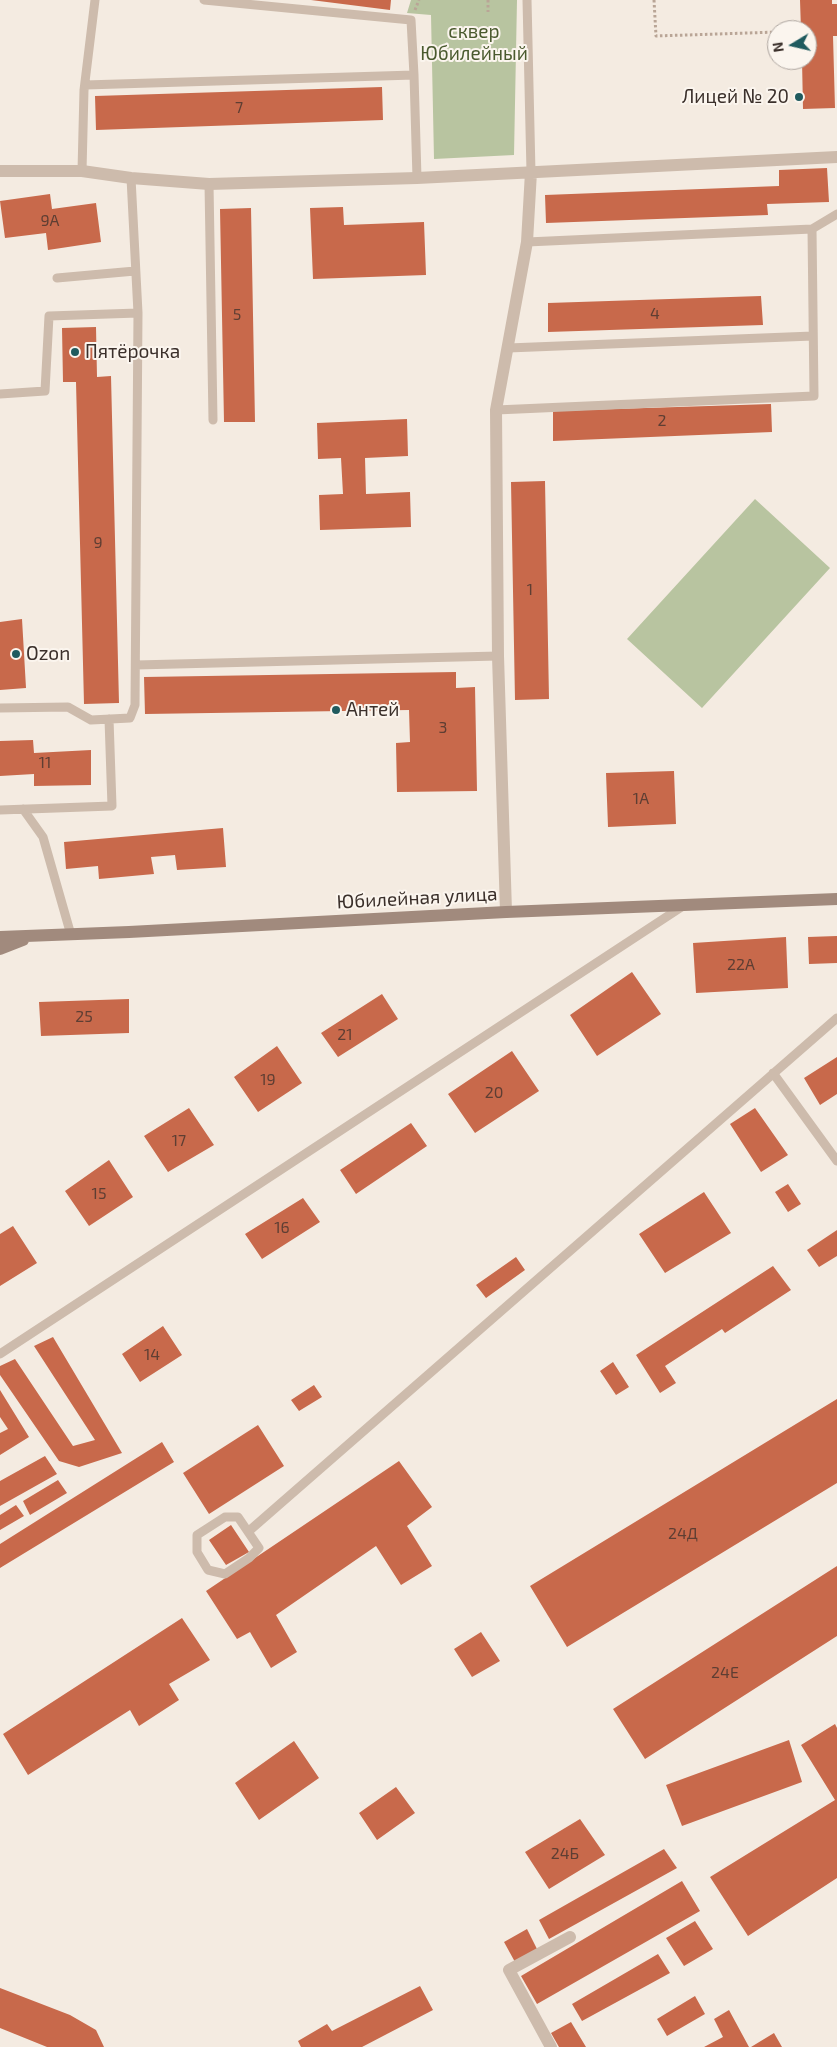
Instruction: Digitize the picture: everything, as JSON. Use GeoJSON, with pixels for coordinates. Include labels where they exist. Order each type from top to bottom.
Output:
{"type":"FeatureCollection","features":[{"type":"Feature","properties":{"kind":"street"},"geometry":{"type":"LineString","coordinates":[[0,171],[82,171],[131,178],[209,184],[417,178],[837,157]]}},
{"type":"Feature","properties":{"kind":"street"},"geometry":{"type":"LineString","coordinates":[[506,912],[498,656],[496,410],[527,242],[532,172]]}},
{"type":"Feature","properties":{"kind":"street","name":"Юбилейная улица"},"geometry":{"type":"LineString","coordinates":[[0,937],[837,898]]}},
{"type":"Feature","properties":{"kind":"street"},"geometry":{"type":"LineString","coordinates":[[0,949],[32,937]]}},
{"type":"Feature","properties":{"kind":"street"},"geometry":{"type":"LineString","coordinates":[[551,2047],[509,1970],[570,1937]]}},
{"type":"Feature","properties":{"kind":"lane"},"geometry":{"type":"LineString","coordinates":[[82,171],[85,85],[95,0]]}},
{"type":"Feature","properties":{"kind":"lane"},"geometry":{"type":"LineString","coordinates":[[204,0],[411,20],[417,178]]}},
{"type":"Feature","properties":{"kind":"lane"},"geometry":{"type":"LineString","coordinates":[[527,0],[532,172]]}},
{"type":"Feature","properties":{"kind":"lane"},"geometry":{"type":"LineString","coordinates":[[85,85],[414,75]]}},
{"type":"Feature","properties":{"kind":"lane"},"geometry":{"type":"LineString","coordinates":[[0,708],[68,707],[91,720],[130,718],[135,705],[138,312],[131,178]]}},
{"type":"Feature","properties":{"kind":"lane"},"geometry":{"type":"LineString","coordinates":[[209,184],[213,420]]}},
{"type":"Feature","properties":{"kind":"lane"},"geometry":{"type":"LineString","coordinates":[[527,242],[812,229],[837,214]]}},
{"type":"Feature","properties":{"kind":"lane"},"geometry":{"type":"LineString","coordinates":[[496,410],[814,396],[812,229]]}},
{"type":"Feature","properties":{"kind":"lane"},"geometry":{"type":"LineString","coordinates":[[57,278],[135,271]]}},
{"type":"Feature","properties":{"kind":"lane"},"geometry":{"type":"LineString","coordinates":[[0,394],[45,391],[49,316],[138,312]]}},
{"type":"Feature","properties":{"kind":"lane"},"geometry":{"type":"LineString","coordinates":[[508,348],[813,336]]}},
{"type":"Feature","properties":{"kind":"lane"},"geometry":{"type":"LineString","coordinates":[[136,665],[498,656]]}},
{"type":"Feature","properties":{"kind":"lane"},"geometry":{"type":"LineString","coordinates":[[0,810],[112,806],[110,719]]}},
{"type":"Feature","properties":{"kind":"lane"},"geometry":{"type":"LineString","coordinates":[[22,809],[43,837],[71,935]]}},
{"type":"Feature","properties":{"kind":"lane"},"geometry":{"type":"LineString","coordinates":[[0,1354],[685,904]]}},
{"type":"Feature","properties":{"kind":"lane"},"geometry":{"type":"LineString","coordinates":[[249,1531],[837,1018]]}},
{"type":"Feature","properties":{"kind":"lane"},"geometry":{"type":"LineString","coordinates":[[773,1074],[837,1161]]}},
{"type":"Feature","properties":{"kind":"lane"},"geometry":{"type":"LineString","coordinates":[[225,1517],[238,1518],[249,1531],[259,1548],[249,1558],[224,1574],[208,1570],[197,1552],[197,1535],[225,1517]]}},
{"type":"Feature","properties":{"kind":"path"},"geometry":{"type":"LineString","coordinates":[[488,0],[488,12]]}},
{"type":"Feature","properties":{"kind":"path"},"geometry":{"type":"LineString","coordinates":[[654,0],[656,36],[767,32]]}},
{"type":"Feature","properties":{"kind":"green space","name":"сквер Юбилейный"},"geometry":{"type":"Polygon","coordinates":[[[411,0],[517,0],[514,155],[434,159],[431,15],[407,13],[411,0]]]}},
{"type":"Feature","properties":{"kind":"green space"},"geometry":{"type":"Polygon","coordinates":[[[755,499],[830,568],[702,708],[627,639],[755,499]]]}},
{"type":"Feature","properties":{"kind":"building"},"geometry":{"type":"Polygon","coordinates":[[[311,0],[391,0],[390,10],[311,0]]]}},
{"type":"Feature","properties":{"kind":"building"},"geometry":{"type":"Polygon","coordinates":[[[800,0],[832,0],[832,4],[837,4],[837,36],[833,36],[835,108],[803,109],[802,70],[817,70],[817,20],[801,20],[800,0]]]}},
{"type":"Feature","properties":{"kind":"building"},"geometry":{"type":"Polygon","coordinates":[[[382,87],[383,120],[96,130],[95,96],[382,87]]]}},
{"type":"Feature","properties":{"kind":"building"},"geometry":{"type":"Polygon","coordinates":[[[827,168],[829,202],[767,204],[768,215],[546,223],[545,195],[779,186],[779,170],[827,168]]]}},
{"type":"Feature","properties":{"kind":"building"},"geometry":{"type":"Polygon","coordinates":[[[50,194],[52,209],[96,203],[101,242],[48,250],[46,233],[5,238],[0,201],[50,194]]]}},
{"type":"Feature","properties":{"kind":"building"},"geometry":{"type":"Polygon","coordinates":[[[343,207],[344,225],[424,222],[426,275],[313,279],[310,208],[343,207]]]}},
{"type":"Feature","properties":{"kind":"building"},"geometry":{"type":"Polygon","coordinates":[[[251,208],[255,422],[224,422],[220,209],[251,208]]]}},
{"type":"Feature","properties":{"kind":"building"},"geometry":{"type":"Polygon","coordinates":[[[761,296],[763,325],[548,332],[548,303],[761,296]]]}},
{"type":"Feature","properties":{"kind":"building"},"geometry":{"type":"Polygon","coordinates":[[[96,327],[97,377],[111,376],[119,703],[84,704],[76,382],[63,382],[62,328],[96,327]]]}},
{"type":"Feature","properties":{"kind":"building"},"geometry":{"type":"Polygon","coordinates":[[[771,404],[772,432],[553,441],[553,411],[771,404]]]}},
{"type":"Feature","properties":{"kind":"building"},"geometry":{"type":"Polygon","coordinates":[[[407,419],[408,456],[365,458],[366,494],[410,492],[411,527],[320,530],[319,495],[343,494],[341,458],[318,459],[317,423],[407,419]]]}},
{"type":"Feature","properties":{"kind":"building"},"geometry":{"type":"Polygon","coordinates":[[[545,481],[549,699],[515,700],[511,482],[545,481]]]}},
{"type":"Feature","properties":{"kind":"building"},"geometry":{"type":"Polygon","coordinates":[[[22,619],[26,688],[0,690],[0,622],[22,619]]]}},
{"type":"Feature","properties":{"kind":"building"},"geometry":{"type":"Polygon","coordinates":[[[456,672],[456,688],[475,687],[477,791],[397,792],[396,743],[410,742],[409,710],[145,714],[144,677],[456,672]]]}},
{"type":"Feature","properties":{"kind":"building"},"geometry":{"type":"Polygon","coordinates":[[[33,740],[34,753],[91,750],[91,785],[34,786],[34,774],[0,776],[0,741],[33,740]]]}},
{"type":"Feature","properties":{"kind":"building"},"geometry":{"type":"Polygon","coordinates":[[[674,771],[676,824],[608,827],[606,773],[674,771]]]}},
{"type":"Feature","properties":{"kind":"building"},"geometry":{"type":"Polygon","coordinates":[[[223,828],[226,867],[177,870],[175,855],[151,857],[154,874],[99,879],[98,866],[66,869],[64,842],[223,828]]]}},
{"type":"Feature","properties":{"kind":"building"},"geometry":{"type":"Polygon","coordinates":[[[837,936],[837,963],[809,964],[808,937],[837,936]]]}},
{"type":"Feature","properties":{"kind":"building"},"geometry":{"type":"Polygon","coordinates":[[[786,937],[788,988],[696,993],[693,943],[786,937]]]}},
{"type":"Feature","properties":{"kind":"building"},"geometry":{"type":"Polygon","coordinates":[[[632,972],[661,1014],[597,1056],[570,1015],[632,972]]]}},
{"type":"Feature","properties":{"kind":"building"},"geometry":{"type":"Polygon","coordinates":[[[382,994],[398,1019],[338,1057],[321,1033],[382,994]]]}},
{"type":"Feature","properties":{"kind":"building"},"geometry":{"type":"Polygon","coordinates":[[[129,999],[129,1033],[41,1036],[39,1002],[129,999]]]}},
{"type":"Feature","properties":{"kind":"building"},"geometry":{"type":"Polygon","coordinates":[[[277,1046],[302,1083],[258,1112],[234,1077],[277,1046]]]}},
{"type":"Feature","properties":{"kind":"building"},"geometry":{"type":"Polygon","coordinates":[[[512,1051],[539,1091],[475,1133],[448,1094],[512,1051]]]}},
{"type":"Feature","properties":{"kind":"building"},"geometry":{"type":"Polygon","coordinates":[[[837,1057],[837,1094],[820,1105],[804,1078],[837,1057]]]}},
{"type":"Feature","properties":{"kind":"building"},"geometry":{"type":"Polygon","coordinates":[[[189,1108],[214,1145],[168,1172],[144,1136],[189,1108]]]}},
{"type":"Feature","properties":{"kind":"building"},"geometry":{"type":"Polygon","coordinates":[[[755,1108],[788,1155],[761,1172],[730,1124],[755,1108]]]}},
{"type":"Feature","properties":{"kind":"building"},"geometry":{"type":"Polygon","coordinates":[[[411,1123],[427,1146],[356,1194],[340,1170],[411,1123]]]}},
{"type":"Feature","properties":{"kind":"building"},"geometry":{"type":"Polygon","coordinates":[[[109,1160],[133,1197],[89,1226],[65,1191],[109,1160]]]}},
{"type":"Feature","properties":{"kind":"building"},"geometry":{"type":"Polygon","coordinates":[[[788,1184],[801,1204],[788,1212],[775,1192],[788,1184]]]}},
{"type":"Feature","properties":{"kind":"building"},"geometry":{"type":"Polygon","coordinates":[[[704,1192],[731,1233],[665,1273],[639,1234],[704,1192]]]}},
{"type":"Feature","properties":{"kind":"building"},"geometry":{"type":"Polygon","coordinates":[[[303,1198],[320,1222],[262,1259],[245,1234],[303,1198]]]}},
{"type":"Feature","properties":{"kind":"building"},"geometry":{"type":"Polygon","coordinates":[[[13,1226],[37,1263],[0,1286],[0,1234],[13,1226]]]}},
{"type":"Feature","properties":{"kind":"building"},"geometry":{"type":"Polygon","coordinates":[[[837,1230],[837,1256],[819,1267],[807,1250],[837,1230]]]}},
{"type":"Feature","properties":{"kind":"building"},"geometry":{"type":"Polygon","coordinates":[[[516,1257],[525,1270],[486,1298],[476,1285],[516,1257]]]}},
{"type":"Feature","properties":{"kind":"building"},"geometry":{"type":"Polygon","coordinates":[[[773,1266],[791,1290],[725,1333],[722,1329],[665,1366],[676,1383],[660,1393],[636,1355],[773,1266]]]}},
{"type":"Feature","properties":{"kind":"building"},"geometry":{"type":"Polygon","coordinates":[[[163,1326],[182,1355],[140,1382],[122,1354],[163,1326]]]}},
{"type":"Feature","properties":{"kind":"building"},"geometry":{"type":"Polygon","coordinates":[[[53,1337],[122,1453],[79,1467],[59,1461],[0,1375],[0,1366],[15,1359],[73,1446],[95,1440],[34,1346],[53,1337]]]}},
{"type":"Feature","properties":{"kind":"building"},"geometry":{"type":"Polygon","coordinates":[[[613,1362],[629,1387],[616,1395],[600,1371],[613,1362]]]}},
{"type":"Feature","properties":{"kind":"building"},"geometry":{"type":"Polygon","coordinates":[[[314,1385],[322,1397],[299,1411],[291,1400],[314,1385]]]}},
{"type":"Feature","properties":{"kind":"building"},"geometry":{"type":"Polygon","coordinates":[[[0,1390],[29,1437],[0,1455],[0,1433],[8,1429],[0,1417],[0,1390]]]}},
{"type":"Feature","properties":{"kind":"building"},"geometry":{"type":"Polygon","coordinates":[[[837,1399],[837,1483],[567,1647],[530,1586],[837,1399]]]}},
{"type":"Feature","properties":{"kind":"building"},"geometry":{"type":"Polygon","coordinates":[[[258,1425],[284,1466],[209,1514],[183,1473],[258,1425]]]}},
{"type":"Feature","properties":{"kind":"building"},"geometry":{"type":"Polygon","coordinates":[[[162,1442],[174,1462],[0,1568],[0,1544],[162,1442]]]}},
{"type":"Feature","properties":{"kind":"building"},"geometry":{"type":"Polygon","coordinates":[[[45,1456],[57,1474],[0,1506],[0,1481],[45,1456]]]}},
{"type":"Feature","properties":{"kind":"building"},"geometry":{"type":"Polygon","coordinates":[[[399,1461],[432,1507],[407,1526],[432,1566],[401,1585],[376,1546],[276,1615],[297,1652],[271,1668],[250,1632],[237,1639],[206,1591],[399,1461]]]}},
{"type":"Feature","properties":{"kind":"building"},"geometry":{"type":"Polygon","coordinates":[[[58,1480],[67,1493],[30,1515],[23,1501],[58,1480]]]}},
{"type":"Feature","properties":{"kind":"building"},"geometry":{"type":"Polygon","coordinates":[[[16,1505],[24,1516],[0,1530],[0,1515],[16,1505]]]}},
{"type":"Feature","properties":{"kind":"building"},"geometry":{"type":"Polygon","coordinates":[[[231,1525],[249,1552],[226,1565],[209,1540],[231,1525]]]}},
{"type":"Feature","properties":{"kind":"building"},"geometry":{"type":"Polygon","coordinates":[[[837,1566],[837,1636],[645,1759],[613,1709],[837,1566]]]}},
{"type":"Feature","properties":{"kind":"building"},"geometry":{"type":"Polygon","coordinates":[[[182,1618],[210,1660],[169,1684],[179,1700],[139,1726],[130,1710],[28,1775],[3,1734],[182,1618]]]}},
{"type":"Feature","properties":{"kind":"building"},"geometry":{"type":"Polygon","coordinates":[[[481,1632],[500,1661],[472,1677],[454,1649],[481,1632]]]}},
{"type":"Feature","properties":{"kind":"building"},"geometry":{"type":"Polygon","coordinates":[[[835,1724],[837,1728],[837,1878],[748,1936],[710,1877],[835,1800],[801,1745],[835,1724]]]}},
{"type":"Feature","properties":{"kind":"building"},"geometry":{"type":"Polygon","coordinates":[[[789,1740],[802,1782],[682,1826],[666,1785],[789,1740]]]}},
{"type":"Feature","properties":{"kind":"building"},"geometry":{"type":"Polygon","coordinates":[[[294,1741],[319,1778],[259,1820],[235,1783],[294,1741]]]}},
{"type":"Feature","properties":{"kind":"building"},"geometry":{"type":"Polygon","coordinates":[[[396,1787],[415,1813],[377,1840],[359,1813],[396,1787]]]}},
{"type":"Feature","properties":{"kind":"building"},"geometry":{"type":"Polygon","coordinates":[[[580,1819],[605,1855],[549,1889],[525,1852],[580,1819]]]}},
{"type":"Feature","properties":{"kind":"building"},"geometry":{"type":"Polygon","coordinates":[[[664,1849],[677,1868],[549,1939],[539,1920],[664,1849]]]}},
{"type":"Feature","properties":{"kind":"building"},"geometry":{"type":"Polygon","coordinates":[[[682,1881],[700,1911],[537,2004],[521,1976],[682,1881]]]}},
{"type":"Feature","properties":{"kind":"building"},"geometry":{"type":"Polygon","coordinates":[[[695,1921],[713,1949],[684,1966],[666,1938],[695,1921]]]}},
{"type":"Feature","properties":{"kind":"building"},"geometry":{"type":"Polygon","coordinates":[[[527,1929],[537,1949],[515,1962],[504,1942],[527,1929]]]}},
{"type":"Feature","properties":{"kind":"building"},"geometry":{"type":"Polygon","coordinates":[[[658,1954],[670,1973],[582,2021],[572,2004],[658,1954]]]}},
{"type":"Feature","properties":{"kind":"building"},"geometry":{"type":"Polygon","coordinates":[[[420,1986],[433,2010],[362,2047],[301,2047],[298,2041],[327,2024],[332,2031],[420,1986]]]}},
{"type":"Feature","properties":{"kind":"building"},"geometry":{"type":"Polygon","coordinates":[[[0,1988],[70,2015],[96,2030],[104,2047],[47,2047],[0,2028],[0,1988]]]}},
{"type":"Feature","properties":{"kind":"building"},"geometry":{"type":"Polygon","coordinates":[[[695,1996],[705,2014],[667,2036],[657,2019],[695,1996]]]}},
{"type":"Feature","properties":{"kind":"building"},"geometry":{"type":"Polygon","coordinates":[[[729,2010],[749,2047],[704,2047],[723,2037],[714,2019],[729,2010]]]}},
{"type":"Feature","properties":{"kind":"building"},"geometry":{"type":"Polygon","coordinates":[[[571,2022],[586,2047],[559,2047],[551,2033],[571,2022]]]}},
{"type":"Feature","properties":{"kind":"building"},"geometry":{"type":"Polygon","coordinates":[[[774,2033],[782,2047],[751,2047],[774,2033]]]}},
{"type":"Feature","properties":{"kind":"place","name":"Лицей № 20"},"geometry":{"type":"Point","coordinates":[799,97]}},
{"type":"Feature","properties":{"kind":"place","name":"Пятёрочка"},"geometry":{"type":"Point","coordinates":[75,352]}},
{"type":"Feature","properties":{"kind":"place","name":"Ozon"},"geometry":{"type":"Point","coordinates":[16,654]}},
{"type":"Feature","properties":{"kind":"place","name":"Антей"},"geometry":{"type":"Point","coordinates":[336,710]}}]}
